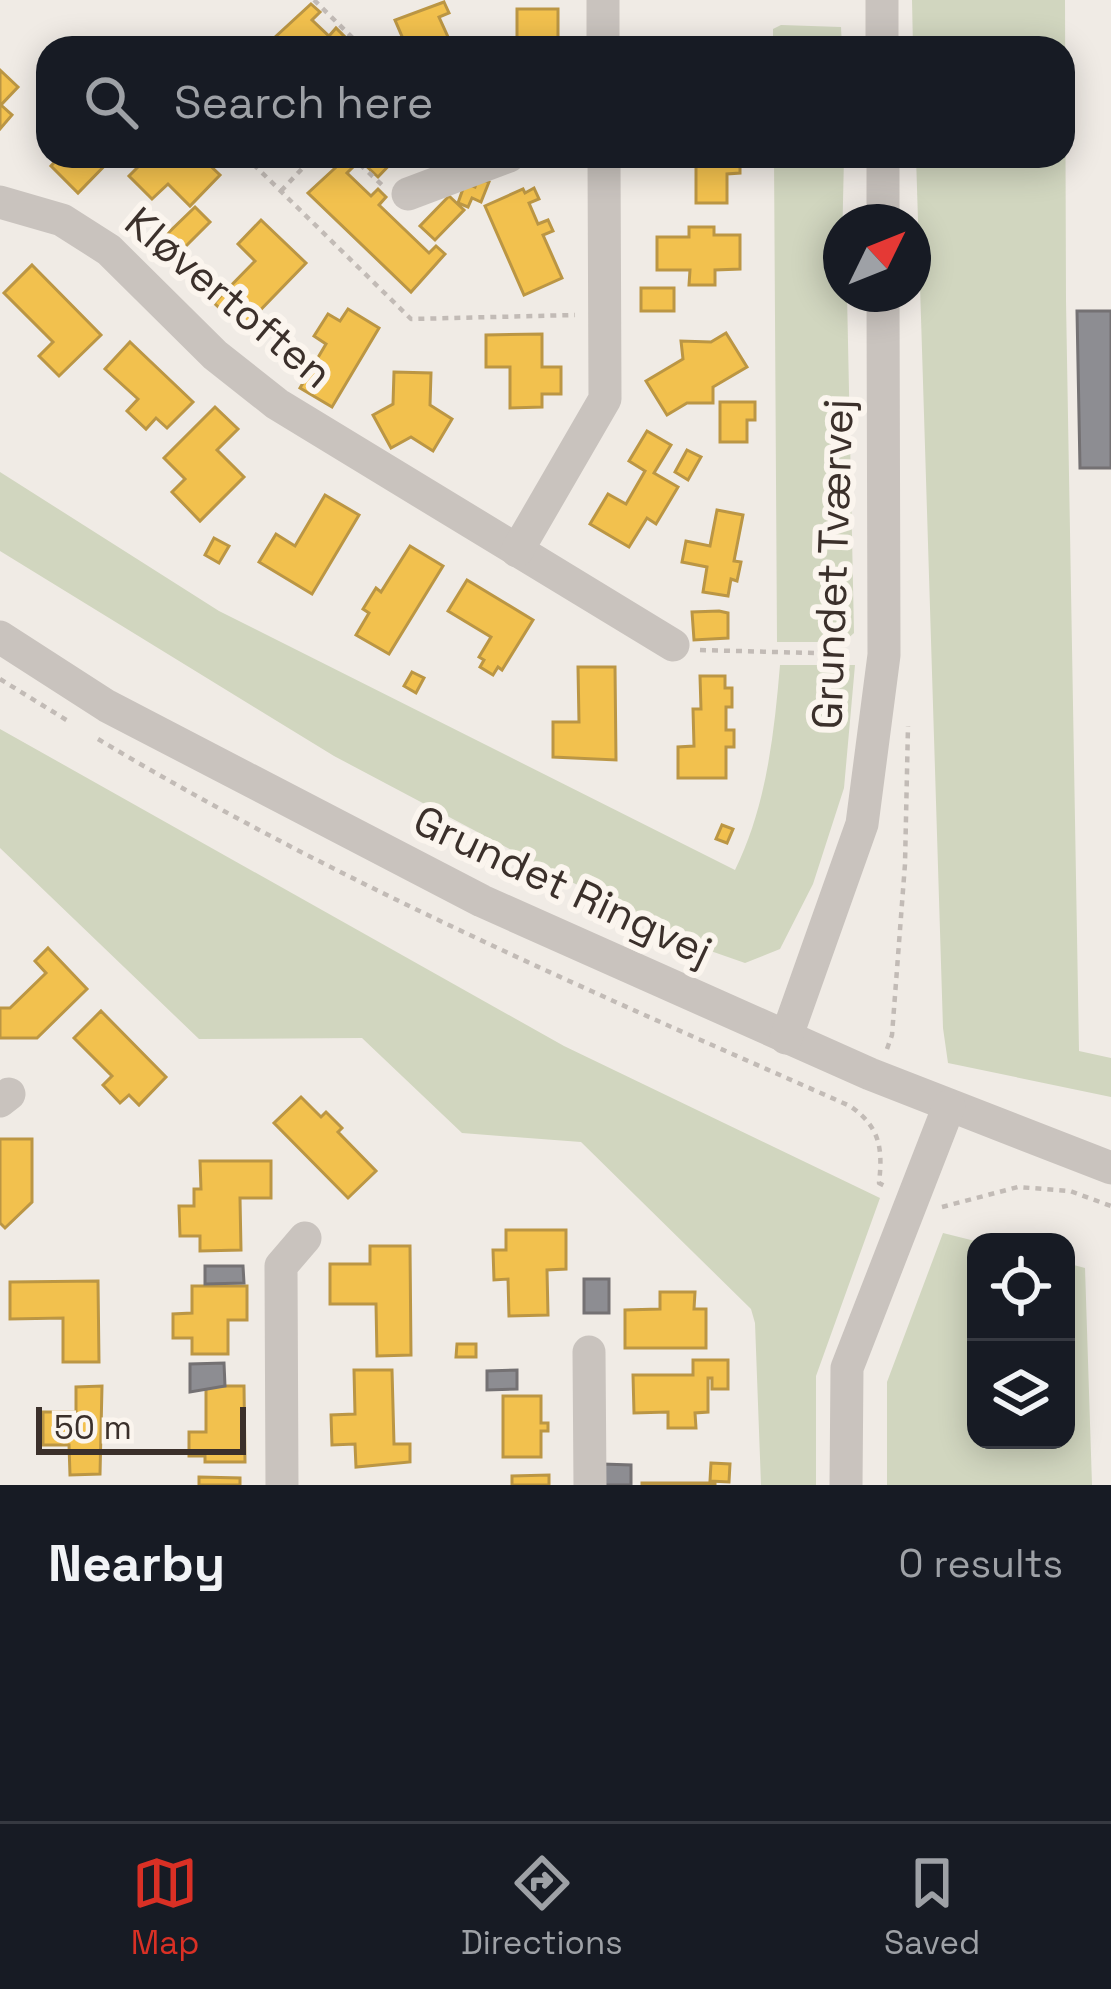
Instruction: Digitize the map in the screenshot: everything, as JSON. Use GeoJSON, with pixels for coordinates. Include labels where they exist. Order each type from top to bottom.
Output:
{"type":"FeatureCollection","features":[{"type":"Feature","properties":{"kind":"street"},"geometry":{"type":"LineString","coordinates":[[602,0],[603,36]]}},
{"type":"Feature","properties":{"kind":"street"},"geometry":{"type":"LineString","coordinates":[[882,0],[883,36]]}},
{"type":"Feature","properties":{"kind":"street"},"geometry":{"type":"LineString","coordinates":[[408,194],[477,168]]}},
{"type":"Feature","properties":{"kind":"street"},"geometry":{"type":"LineString","coordinates":[[517,551],[604,399],[604,168]]}},
{"type":"Feature","properties":{"kind":"street"},"geometry":{"type":"LineString","coordinates":[[883,168],[883,204]]}},
{"type":"Feature","properties":{"kind":"street","name":"Kløvertoften"},"geometry":{"type":"LineString","coordinates":[[0,202],[62,220],[109,250],[214,355],[277,404],[674,645]]}},
{"type":"Feature","properties":{"kind":"street","name":"Grundet Tværvej"},"geometry":{"type":"LineString","coordinates":[[786,1038],[862,824],[884,655],[883,312]]}},
{"type":"Feature","properties":{"kind":"street","name":"Grundet Ringvej"},"geometry":{"type":"LineString","coordinates":[[0,638],[107,706],[482,902],[786,1038],[1111,1168]]}},
{"type":"Feature","properties":{"kind":"street"},"geometry":{"type":"LineString","coordinates":[[846,1485],[848,1368],[949,1106]]}},
{"type":"Feature","properties":{"kind":"street"},"geometry":{"type":"LineString","coordinates":[[282,1485],[281,1266],[305,1238]]}},
{"type":"Feature","properties":{"kind":"street"},"geometry":{"type":"LineString","coordinates":[[589,1352],[590,1485]]}},
{"type":"Feature","properties":{"kind":"path"},"geometry":{"type":"LineString","coordinates":[[314,0],[351,36]]}},
{"type":"Feature","properties":{"kind":"path"},"geometry":{"type":"LineString","coordinates":[[257,168],[411,319],[606,315]]}},
{"type":"Feature","properties":{"kind":"path"},"geometry":{"type":"LineString","coordinates":[[281,191],[303,168]]}},
{"type":"Feature","properties":{"kind":"path"},"geometry":{"type":"LineString","coordinates":[[674,645],[702,650],[884,655]]}},
{"type":"Feature","properties":{"kind":"path"},"geometry":{"type":"LineString","coordinates":[[0,680],[80,728]]}},
{"type":"Feature","properties":{"kind":"path"},"geometry":{"type":"LineString","coordinates":[[99,740],[446,926],[850,1106],[868,1119],[877,1135],[882,1152],[878,1183],[936,1208],[1018,1187],[1046,1187],[1111,1206]]}},
{"type":"Feature","properties":{"kind":"green space"},"geometry":{"type":"Polygon","coordinates":[[[912,0],[1065,0],[1065,36],[913,36],[912,0]]]}},
{"type":"Feature","properties":{"kind":"green space"},"geometry":{"type":"Polygon","coordinates":[[[781,25],[841,27],[841,36],[773,36],[773,29],[781,25]]]}},
{"type":"Feature","properties":{"kind":"green space"},"geometry":{"type":"Polygon","coordinates":[[[774,168],[844,168],[843,204],[823,204],[823,312],[847,312],[854,633],[844,642],[777,642],[774,168]]]}},
{"type":"Feature","properties":{"kind":"green space"},"geometry":{"type":"Polygon","coordinates":[[[916,168],[1066,168],[1079,1051],[1111,1058],[1111,1097],[948,1063],[943,1028],[921,312],[931,312],[931,204],[917,204],[916,168]]]}},
{"type":"Feature","properties":{"kind":"green space"},"geometry":{"type":"Polygon","coordinates":[[[0,472],[219,611],[735,870],[761,796],[780,665],[855,665],[844,788],[813,884],[780,949],[745,963],[685,942],[334,756],[0,551],[0,472]]]}},
{"type":"Feature","properties":{"kind":"green space"},"geometry":{"type":"Polygon","coordinates":[[[0,729],[564,1046],[880,1198],[816,1376],[816,1485],[761,1485],[751,1309],[581,1142],[462,1133],[362,1038],[199,1039],[0,848],[0,729]]]}},
{"type":"Feature","properties":{"kind":"green space"},"geometry":{"type":"Polygon","coordinates":[[[943,1233],[967,1239],[967,1449],[1075,1449],[1075,1265],[1085,1268],[1092,1485],[887,1485],[887,1382],[943,1233]]]}},
{"type":"Feature","properties":{"kind":"building: Homes"},"geometry":{"type":"Polygon","coordinates":[[[444,2],[449,13],[439,17],[448,36],[402,36],[395,20],[444,2]]]}},
{"type":"Feature","properties":{"kind":"building: Homes"},"geometry":{"type":"Polygon","coordinates":[[[311,4],[320,12],[312,20],[329,36],[276,36],[311,4]]]}},
{"type":"Feature","properties":{"kind":"building: Homes"},"geometry":{"type":"Polygon","coordinates":[[[517,9],[558,9],[558,36],[517,36],[517,9]]]}},
{"type":"Feature","properties":{"kind":"building: Homes"},"geometry":{"type":"Polygon","coordinates":[[[0,70],[18,87],[1,105],[12,115],[0,129],[0,70]]]}},
{"type":"Feature","properties":{"kind":"building: Homes"},"geometry":{"type":"Polygon","coordinates":[[[53,168],[102,168],[78,193],[53,168]]]}},
{"type":"Feature","properties":{"kind":"building: Homes"},"geometry":{"type":"Polygon","coordinates":[[[137,168],[213,168],[220,175],[190,206],[168,184],[152,199],[129,176],[137,168]]]}},
{"type":"Feature","properties":{"kind":"building: Homes"},"geometry":{"type":"Polygon","coordinates":[[[335,168],[352,168],[347,173],[371,196],[378,189],[386,197],[379,205],[429,253],[436,246],[445,254],[411,292],[308,193],[335,168]]]}},
{"type":"Feature","properties":{"kind":"building: Homes"},"geometry":{"type":"Polygon","coordinates":[[[696,168],[740,168],[740,173],[727,174],[727,203],[696,203],[696,168]]]}},
{"type":"Feature","properties":{"kind":"building: Homes"},"geometry":{"type":"Polygon","coordinates":[[[478,178],[489,182],[481,202],[472,198],[468,207],[458,203],[465,183],[475,187],[478,178]]]}},
{"type":"Feature","properties":{"kind":"building: Homes"},"geometry":{"type":"Polygon","coordinates":[[[534,188],[539,199],[529,203],[538,224],[548,220],[553,231],[543,235],[562,278],[524,295],[485,206],[534,188]]]}},
{"type":"Feature","properties":{"kind":"building: Homes"},"geometry":{"type":"Polygon","coordinates":[[[449,196],[464,210],[435,240],[420,226],[449,196]]]}},
{"type":"Feature","properties":{"kind":"building: Homes"},"geometry":{"type":"Polygon","coordinates":[[[195,207],[210,222],[179,253],[163,238],[195,207]]]}},
{"type":"Feature","properties":{"kind":"building: Homes"},"geometry":{"type":"Polygon","coordinates":[[[261,220],[306,263],[242,329],[214,303],[255,261],[238,244],[261,220]]]}},
{"type":"Feature","properties":{"kind":"building: Homes"},"geometry":{"type":"Polygon","coordinates":[[[689,227],[714,227],[714,235],[740,235],[740,269],[715,270],[715,285],[689,285],[690,270],[657,270],[657,237],[689,237],[689,227]]]}},
{"type":"Feature","properties":{"kind":"building: Homes"},"geometry":{"type":"Polygon","coordinates":[[[32,265],[101,335],[59,376],[39,356],[53,342],[4,293],[32,265]]]}},
{"type":"Feature","properties":{"kind":"building: Homes"},"geometry":{"type":"Polygon","coordinates":[[[641,288],[674,288],[674,311],[641,311],[641,288]]]}},
{"type":"Feature","properties":{"kind":"building: Homes"},"geometry":{"type":"Polygon","coordinates":[[[348,309],[379,328],[332,407],[300,388],[326,344],[314,336],[328,314],[340,321],[348,309]]]}},
{"type":"Feature","properties":{"kind":"building: Homes"},"geometry":{"type":"Polygon","coordinates":[[[726,333],[747,367],[713,387],[713,403],[687,403],[667,415],[646,381],[683,359],[681,341],[711,342],[726,333]]]}},
{"type":"Feature","properties":{"kind":"building: Homes"},"geometry":{"type":"Polygon","coordinates":[[[542,334],[542,367],[561,367],[561,394],[542,394],[542,407],[510,408],[510,367],[486,367],[486,335],[542,334]]]}},
{"type":"Feature","properties":{"kind":"building: Homes"},"geometry":{"type":"Polygon","coordinates":[[[130,342],[193,402],[167,428],[156,418],[146,429],[127,411],[138,399],[105,369],[130,342]]]}},
{"type":"Feature","properties":{"kind":"building: Homes"},"geometry":{"type":"Polygon","coordinates":[[[394,372],[431,373],[430,405],[452,419],[433,451],[411,437],[391,448],[373,415],[393,404],[394,372]]]}},
{"type":"Feature","properties":{"kind":"building: Homes"},"geometry":{"type":"Polygon","coordinates":[[[720,402],[755,402],[755,420],[747,420],[747,442],[720,442],[720,402]]]}},
{"type":"Feature","properties":{"kind":"building: Homes"},"geometry":{"type":"Polygon","coordinates":[[[215,407],[238,429],[217,450],[244,477],[200,521],[172,492],[185,479],[164,458],[215,407]]]}},
{"type":"Feature","properties":{"kind":"building: Homes"},"geometry":{"type":"Polygon","coordinates":[[[647,431],[671,445],[654,473],[678,487],[656,524],[647,518],[629,547],[590,524],[608,494],[626,504],[645,471],[629,461],[647,431]]]}},
{"type":"Feature","properties":{"kind":"building: Homes"},"geometry":{"type":"Polygon","coordinates":[[[687,450],[701,457],[688,480],[675,472],[687,450]]]}},
{"type":"Feature","properties":{"kind":"building: Homes"},"geometry":{"type":"Polygon","coordinates":[[[325,495],[359,515],[312,594],[259,562],[276,534],[295,546],[325,495]]]}},
{"type":"Feature","properties":{"kind":"building: Homes"},"geometry":{"type":"Polygon","coordinates":[[[717,510],[743,515],[734,561],[741,562],[728,596],[703,592],[707,567],[682,562],[686,541],[710,546],[717,510]]]}},
{"type":"Feature","properties":{"kind":"building: Homes"},"geometry":{"type":"Polygon","coordinates":[[[214,538],[229,546],[219,563],[205,555],[214,538]]]}},
{"type":"Feature","properties":{"kind":"building: Homes"},"geometry":{"type":"Polygon","coordinates":[[[410,546],[443,566],[389,654],[356,635],[369,613],[363,609],[376,588],[381,592],[410,546]]]}},
{"type":"Feature","properties":{"kind":"building: Homes"},"geometry":{"type":"Polygon","coordinates":[[[467,580],[533,620],[502,670],[498,667],[493,675],[480,667],[484,660],[479,657],[491,637],[448,611],[467,580]]]}},
{"type":"Feature","properties":{"kind":"building: Homes"},"geometry":{"type":"Polygon","coordinates":[[[692,612],[728,613],[728,638],[694,640],[692,612]]]}},
{"type":"Feature","properties":{"kind":"building: Homes"},"geometry":{"type":"Polygon","coordinates":[[[578,667],[615,667],[616,760],[553,757],[553,722],[579,722],[578,667]]]}},
{"type":"Feature","properties":{"kind":"building: Homes"},"geometry":{"type":"Polygon","coordinates":[[[412,672],[424,678],[416,693],[404,686],[412,672]]]}},
{"type":"Feature","properties":{"kind":"building: Homes"},"geometry":{"type":"Polygon","coordinates":[[[700,676],[725,676],[725,688],[732,688],[726,730],[734,730],[734,747],[726,747],[726,778],[678,778],[678,747],[694,746],[693,709],[701,709],[700,676]]]}},
{"type":"Feature","properties":{"kind":"building: Homes"},"geometry":{"type":"Polygon","coordinates":[[[722,825],[733,829],[727,843],[716,839],[722,825]]]}},
{"type":"Feature","properties":{"kind":"building: Homes"},"geometry":{"type":"Polygon","coordinates":[[[48,948],[87,989],[37,1038],[0,1038],[0,1008],[10,1008],[46,973],[35,961],[48,948]]]}},
{"type":"Feature","properties":{"kind":"building: Homes"},"geometry":{"type":"Polygon","coordinates":[[[101,1011],[166,1077],[139,1105],[129,1095],[120,1103],[103,1085],[112,1076],[74,1038],[101,1011]]]}},
{"type":"Feature","properties":{"kind":"building: Homes"},"geometry":{"type":"Polygon","coordinates":[[[301,1097],[321,1117],[326,1112],[342,1128],[338,1132],[376,1171],[348,1198],[274,1123],[301,1097]]]}},
{"type":"Feature","properties":{"kind":"building: Homes"},"geometry":{"type":"Polygon","coordinates":[[[0,1139],[32,1139],[32,1202],[5,1228],[0,1223],[0,1139]]]}},
{"type":"Feature","properties":{"kind":"building: Homes"},"geometry":{"type":"Polygon","coordinates":[[[200,1161],[271,1161],[271,1198],[240,1198],[241,1250],[200,1251],[200,1236],[180,1236],[179,1206],[194,1206],[194,1189],[201,1189],[200,1161]]]}},
{"type":"Feature","properties":{"kind":"building: Homes"},"geometry":{"type":"Polygon","coordinates":[[[506,1230],[566,1230],[566,1269],[547,1270],[548,1315],[509,1316],[508,1279],[494,1280],[493,1250],[506,1250],[506,1230]]]}},
{"type":"Feature","properties":{"kind":"building: Homes"},"geometry":{"type":"Polygon","coordinates":[[[370,1246],[410,1246],[411,1355],[377,1356],[376,1304],[330,1304],[330,1264],[370,1264],[370,1246]]]}},
{"type":"Feature","properties":{"kind":"building: Homes"},"geometry":{"type":"Polygon","coordinates":[[[98,1281],[99,1362],[63,1362],[63,1318],[10,1319],[10,1282],[98,1281]]]}},
{"type":"Feature","properties":{"kind":"building: Homes"},"geometry":{"type":"Polygon","coordinates":[[[192,1286],[247,1286],[247,1320],[228,1320],[228,1354],[192,1354],[192,1338],[173,1338],[173,1314],[192,1313],[192,1286]]]}},
{"type":"Feature","properties":{"kind":"building: Homes"},"geometry":{"type":"Polygon","coordinates":[[[660,1292],[695,1292],[694,1309],[706,1309],[706,1348],[625,1348],[625,1310],[660,1309],[660,1292]]]}},
{"type":"Feature","properties":{"kind":"building: Homes"},"geometry":{"type":"Polygon","coordinates":[[[457,1344],[476,1344],[476,1357],[456,1357],[457,1344]]]}},
{"type":"Feature","properties":{"kind":"building: Homes"},"geometry":{"type":"Polygon","coordinates":[[[693,1360],[728,1360],[728,1389],[712,1389],[712,1378],[708,1378],[708,1412],[695,1413],[696,1428],[668,1428],[668,1412],[634,1413],[633,1375],[693,1375],[693,1360]]]}},
{"type":"Feature","properties":{"kind":"building: Homes"},"geometry":{"type":"Polygon","coordinates":[[[354,1370],[392,1370],[394,1444],[410,1444],[410,1462],[356,1467],[355,1444],[332,1445],[331,1415],[355,1414],[354,1370]]]}},
{"type":"Feature","properties":{"kind":"building: Homes"},"geometry":{"type":"Polygon","coordinates":[[[102,1386],[100,1474],[70,1475],[69,1445],[43,1445],[43,1412],[76,1412],[76,1387],[102,1386]]]}},
{"type":"Feature","properties":{"kind":"building: Homes"},"geometry":{"type":"Polygon","coordinates":[[[206,1386],[244,1386],[245,1462],[205,1462],[205,1456],[189,1456],[189,1432],[206,1432],[206,1386]]]}},
{"type":"Feature","properties":{"kind":"building: Homes"},"geometry":{"type":"Polygon","coordinates":[[[503,1396],[541,1396],[541,1423],[548,1423],[548,1431],[541,1431],[541,1457],[503,1457],[503,1396]]]}},
{"type":"Feature","properties":{"kind":"building: Homes"},"geometry":{"type":"Polygon","coordinates":[[[711,1463],[730,1464],[729,1482],[710,1481],[711,1463]]]}},
{"type":"Feature","properties":{"kind":"building: Homes"},"geometry":{"type":"Polygon","coordinates":[[[549,1475],[549,1485],[512,1485],[512,1476],[549,1475]]]}},
{"type":"Feature","properties":{"kind":"building: Homes"},"geometry":{"type":"Polygon","coordinates":[[[199,1477],[240,1478],[240,1485],[199,1485],[199,1477]]]}},
{"type":"Feature","properties":{"kind":"building: Homes"},"geometry":{"type":"Polygon","coordinates":[[[715,1483],[715,1485],[642,1485],[715,1483]]]}},
{"type":"Feature","properties":{"kind":"building: Industry"},"geometry":{"type":"Polygon","coordinates":[[[1077,311],[1111,311],[1111,468],[1080,468],[1077,311]]]}},
{"type":"Feature","properties":{"kind":"building: Industry"},"geometry":{"type":"Polygon","coordinates":[[[205,1266],[243,1266],[244,1283],[205,1284],[205,1266]]]}},
{"type":"Feature","properties":{"kind":"building: Industry"},"geometry":{"type":"Polygon","coordinates":[[[584,1279],[609,1279],[609,1313],[584,1313],[584,1279]]]}},
{"type":"Feature","properties":{"kind":"building: Industry"},"geometry":{"type":"Polygon","coordinates":[[[224,1363],[225,1386],[190,1392],[190,1364],[224,1363]]]}},
{"type":"Feature","properties":{"kind":"building: Industry"},"geometry":{"type":"Polygon","coordinates":[[[517,1370],[517,1389],[487,1390],[487,1371],[517,1370]]]}},
{"type":"Feature","properties":{"kind":"building: Industry"},"geometry":{"type":"Polygon","coordinates":[[[602,1464],[631,1465],[631,1485],[602,1485],[602,1464]]]}}]}
